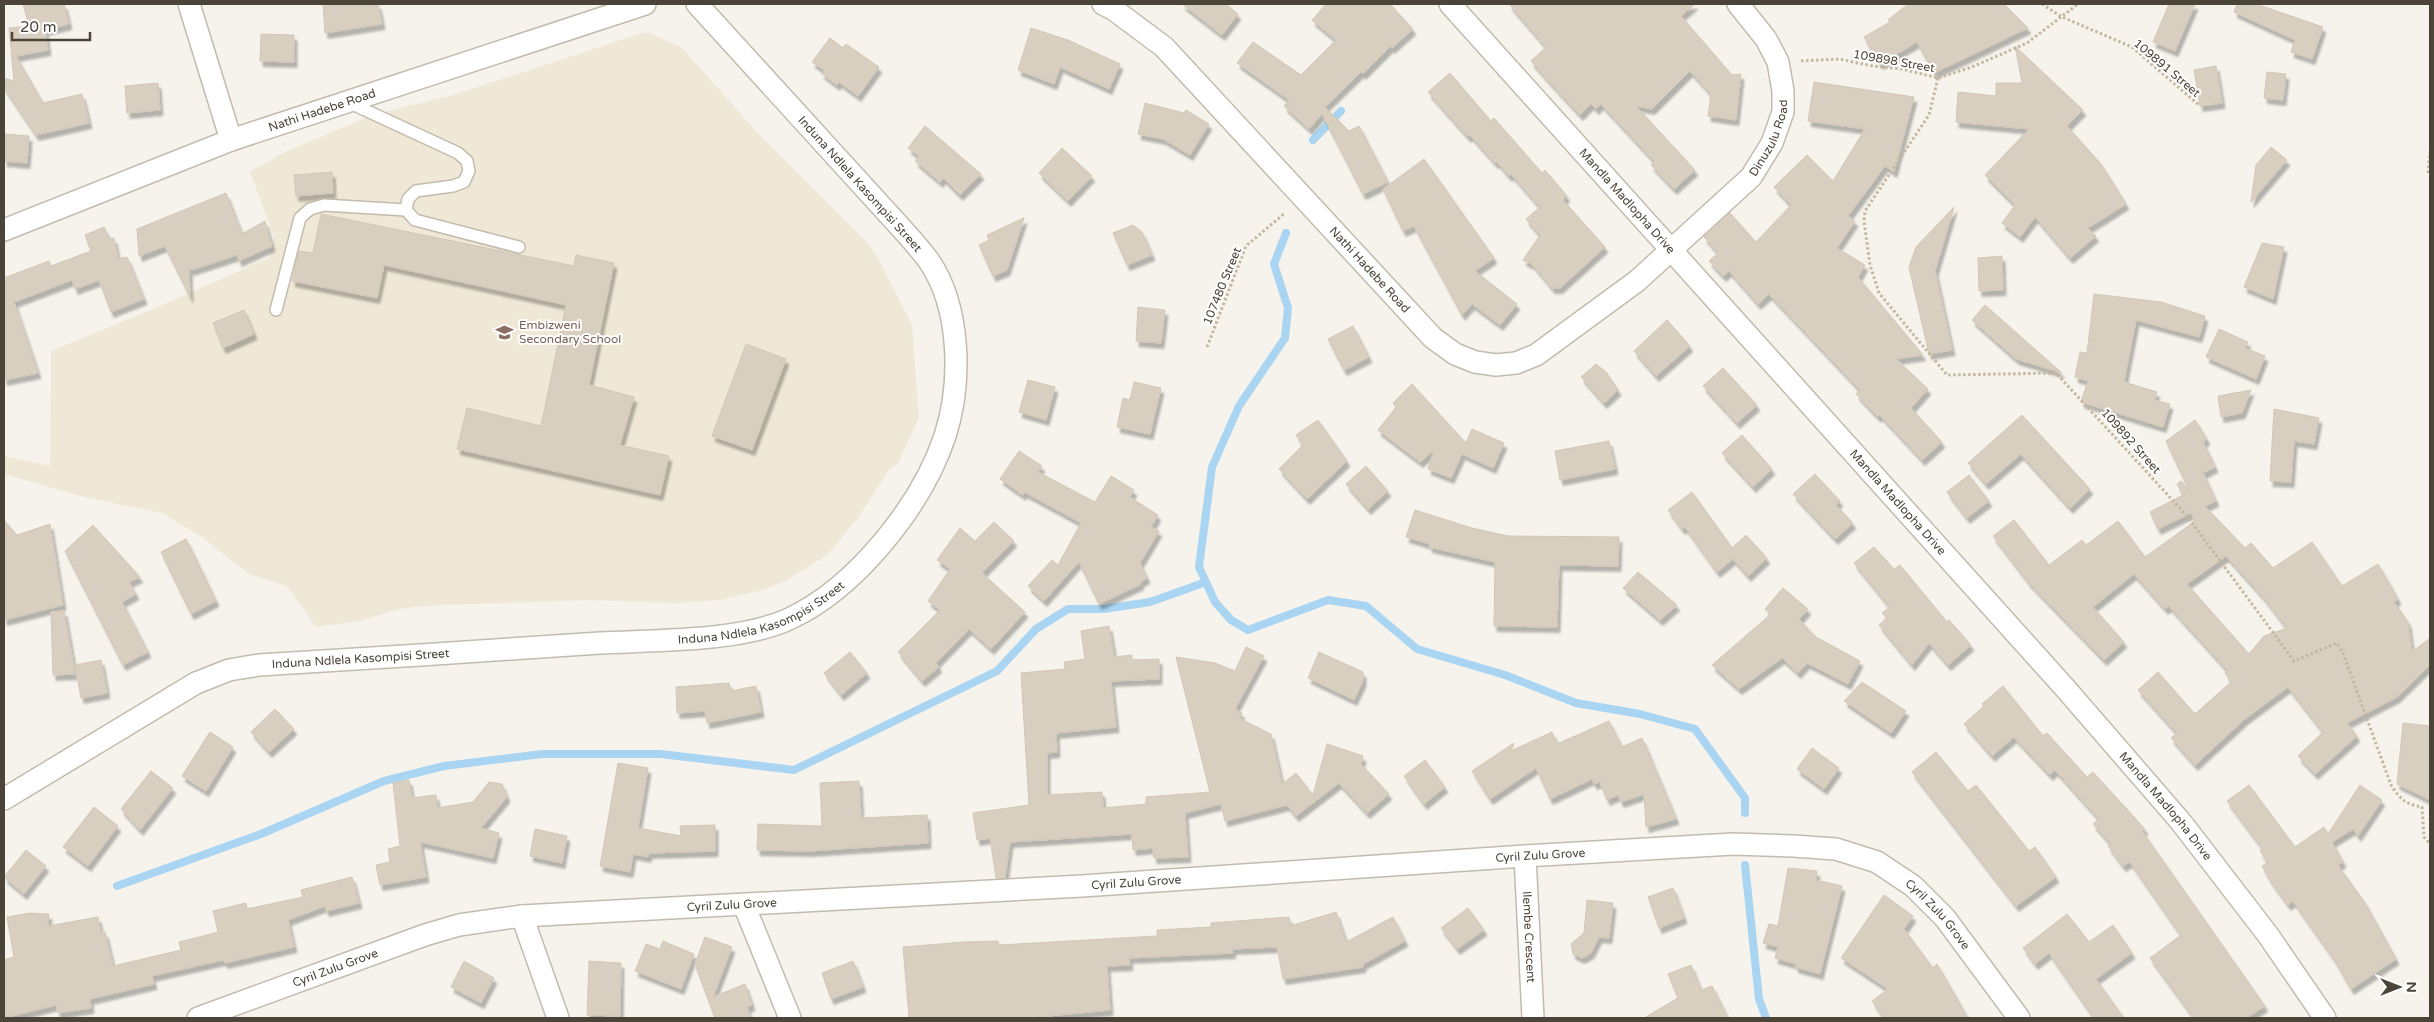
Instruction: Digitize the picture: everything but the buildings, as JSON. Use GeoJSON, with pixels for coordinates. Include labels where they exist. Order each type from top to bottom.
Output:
{"type":"FeatureCollection","features":[{"type":"Feature","properties":{"kind":"street"},"geometry":{"type":"LineString","coordinates":[[189,4],[231,140]]}},
{"type":"Feature","properties":{"kind":"street","name":"Nathi Hadebe Road"},"geometry":{"type":"LineString","coordinates":[[4,230],[231,140],[350,103],[646,4]]}},
{"type":"Feature","properties":{"kind":"street","name":"Induna Ndlela Kasompisi Street"},"geometry":{"type":"LineString","coordinates":[[4,799],[196,683],[229,670],[259,665],[667,639],[757,630],[789,619],[829,594],[864,563],[893,530],[937,460],[951,417],[956,378],[954,332],[943,291],[930,262],[903,230],[697,4]]}},
{"type":"Feature","properties":{"kind":"street","name":"Nathi Hadebe Road"},"geometry":{"type":"LineString","coordinates":[[1103,4],[1113,9],[1164,47],[1304,196],[1433,338],[1455,354],[1475,362],[1496,364],[1516,363],[1536,355],[1636,281],[1671,248]]}},
{"type":"Feature","properties":{"kind":"street","name":"Mandla Madlopha Drive"},"geometry":{"type":"LineString","coordinates":[[1450,4],[2065,688],[2181,822],[2268,935],[2325,1018]]}},
{"type":"Feature","properties":{"kind":"street","name":"Dinuzulu Road"},"geometry":{"type":"LineString","coordinates":[[1671,248],[1751,177],[1772,143],[1783,112],[1783,91],[1778,62],[1766,39],[1738,4]]}},
{"type":"Feature","properties":{"kind":"street","name":"Cyril Zulu Grove"},"geometry":{"type":"LineString","coordinates":[[198,1018],[425,935],[459,925],[522,916],[1092,885],[1733,844],[1836,849],[1877,862],[1913,886],[1945,918],[2019,1018]]}},
{"type":"Feature","properties":{"kind":"street","name":"Ilembe Crescent"},"geometry":{"type":"LineString","coordinates":[[1525,856],[1533,1018]]}},
{"type":"Feature","properties":{"kind":"street"},"geometry":{"type":"LineString","coordinates":[[744,905],[790,1018]]}},
{"type":"Feature","properties":{"kind":"street"},"geometry":{"type":"LineString","coordinates":[[522,916],[558,1018]]}},
{"type":"Feature","properties":{"kind":"lane"},"geometry":{"type":"LineString","coordinates":[[350,103],[458,153],[468,161],[469,171],[464,182],[453,186],[416,191],[408,199],[406,210]]}},
{"type":"Feature","properties":{"kind":"lane"},"geometry":{"type":"LineString","coordinates":[[276,310],[300,218],[310,209],[324,205],[406,210],[415,220],[518,247]]}},
{"type":"Feature","properties":{"kind":"path","name":"109891 Street"},"geometry":{"type":"LineString","coordinates":[[2042,4],[2061,17],[2132,47],[2200,106]]}},
{"type":"Feature","properties":{"kind":"path","name":"109898 Street"},"geometry":{"type":"LineString","coordinates":[[1778,62],[1840,59],[1873,66],[1902,69],[1938,78],[1972,67],[2027,43],[2078,4]]}},
{"type":"Feature","properties":{"kind":"path","name":"109892 Street"},"geometry":{"type":"LineString","coordinates":[[1938,78],[1929,115],[1865,211],[1864,221],[1870,266],[1879,293],[1947,375],[2056,373],[2187,516],[2294,661],[2337,643],[2343,653],[2391,786],[2400,799],[2408,805],[2422,806],[2424,838],[2430,844]]}},
{"type":"Feature","properties":{"kind":"path"},"geometry":{"type":"LineString","coordinates":[[2428,174],[2430,152]]}},
{"type":"Feature","properties":{"kind":"path","name":"107480 Street"},"geometry":{"type":"LineString","coordinates":[[1207,347],[1246,246],[1304,196]]}},
{"type":"Feature","properties":{"kind":"shaded area","name":"Embizweni Secondary School"},"geometry":{"type":"Polygon","coordinates":[[[642,33],[651,33],[682,48],[757,132],[864,239],[877,256],[912,325],[919,418],[898,463],[889,470],[858,518],[827,555],[787,580],[766,589],[720,600],[676,603],[591,600],[441,605],[403,608],[359,621],[316,627],[287,586],[249,574],[202,537],[162,513],[84,497],[4,474],[4,456],[50,466],[51,351],[269,258],[274,237],[250,172],[287,151],[375,114],[450,96],[642,33]]]}},
{"type":"Feature","properties":{"kind":"waterway"},"geometry":{"type":"LineString","coordinates":[[1313,140],[1341,111]]}},
{"type":"Feature","properties":{"kind":"waterway"},"geometry":{"type":"LineString","coordinates":[[1286,233],[1274,264],[1288,308],[1285,338],[1239,406],[1212,467],[1199,567],[1215,602],[1231,620],[1248,630],[1328,600],[1366,606],[1417,649],[1505,675],[1576,703],[1640,714],[1695,729],[1745,798],[1745,813]]}},
{"type":"Feature","properties":{"kind":"waterway"},"geometry":{"type":"LineString","coordinates":[[117,886],[261,834],[384,781],[444,766],[542,754],[661,754],[794,770],[997,671],[1036,629],[1068,609],[1104,609],[1150,602],[1206,582]]}},
{"type":"Feature","properties":{"kind":"waterway"},"geometry":{"type":"LineString","coordinates":[[1745,865],[1759,999],[1766,1018]]}},
{"type":"Feature","properties":{"kind":"place","name":"Embizweni Secondary School"},"geometry":{"type":"Point","coordinates":[505,332]}}]}
